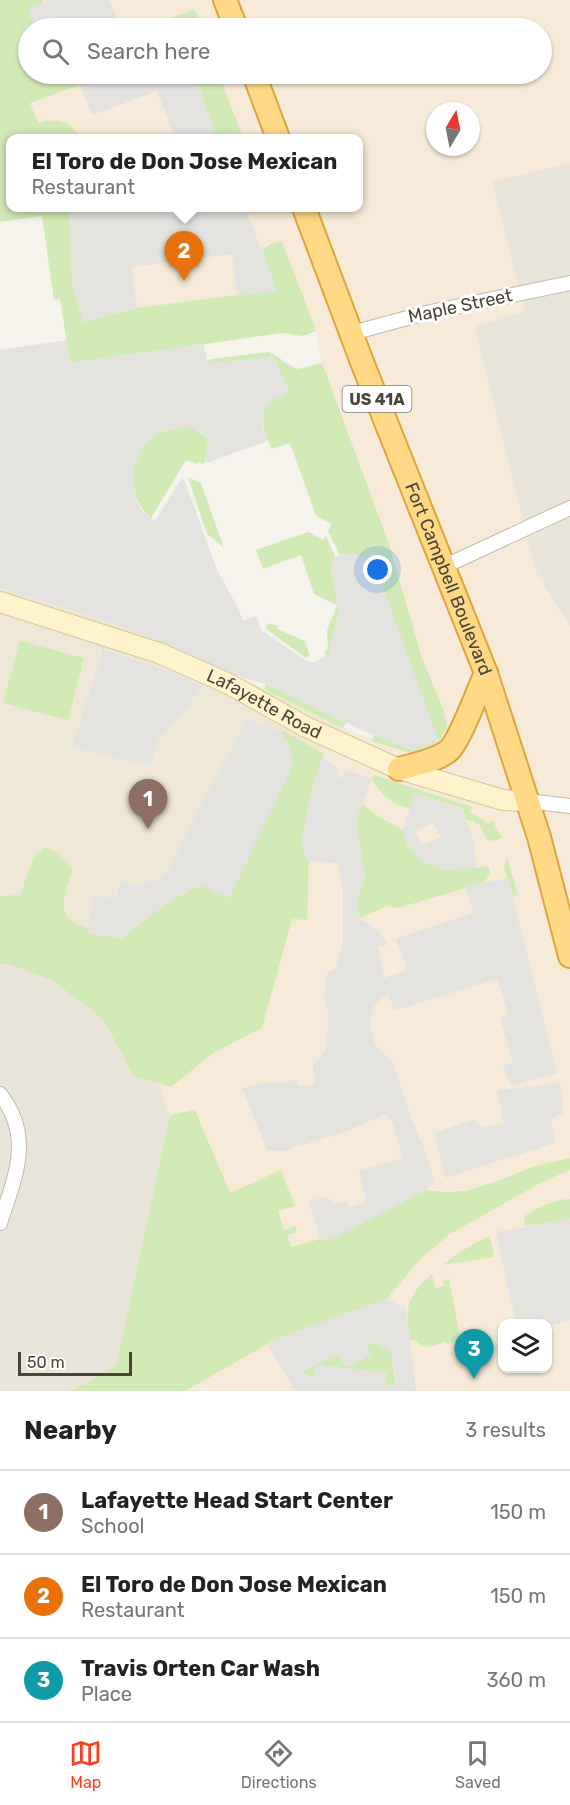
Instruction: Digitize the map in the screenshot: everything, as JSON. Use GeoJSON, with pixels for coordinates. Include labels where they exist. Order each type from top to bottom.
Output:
{"type":"FeatureCollection","features":[{"type":"Feature","properties":{"kind":"highway"},"geometry":{"type":"LineString","coordinates":[[225,0],[232,18]]}},
{"type":"Feature","properties":{"kind":"highway"},"geometry":{"type":"LineString","coordinates":[[258,84],[276,134]]}},
{"type":"Feature","properties":{"kind":"highway","name":"Fort Campbell Boulevard"},"geometry":{"type":"LineString","coordinates":[[306,212],[486,674],[565,912],[570,956]]}},
{"type":"Feature","properties":{"kind":"highway"},"geometry":{"type":"LineString","coordinates":[[399,769],[435,759],[449,751],[458,738],[486,674]]}},
{"type":"Feature","properties":{"kind":"main road","name":"Lafayette Road"},"geometry":{"type":"LineString","coordinates":[[0,602],[159,653],[229,684],[306,727],[399,769],[503,800],[528,801]]}},
{"type":"Feature","properties":{"kind":"street","name":"Maple Street"},"geometry":{"type":"LineString","coordinates":[[352,333],[426,313],[570,283]]}},
{"type":"Feature","properties":{"kind":"street"},"geometry":{"type":"LineString","coordinates":[[443,567],[570,508]]}},
{"type":"Feature","properties":{"kind":"street"},"geometry":{"type":"LineString","coordinates":[[528,801],[570,806]]}},
{"type":"Feature","properties":{"kind":"street"},"geometry":{"type":"LineString","coordinates":[[0,1094],[10,1107],[18,1127],[19,1146],[16,1172],[0,1223]]}},
{"type":"Feature","properties":{"kind":"shaded area"},"geometry":{"type":"Polygon","coordinates":[[[21,0],[570,0],[570,163],[492,182],[525,312],[474,326],[536,572],[570,627],[570,1391],[71,1391],[116,1366],[170,1116],[159,1085],[171,1087],[213,1053],[263,1028],[307,760],[343,728],[410,753],[445,743],[440,741],[445,732],[443,708],[422,658],[388,541],[322,363],[316,331],[76,334],[59,212],[363,212],[363,134],[39,134],[27,101],[38,84],[552,84],[552,18],[27,18],[21,0]]]}},
{"type":"Feature","properties":{"kind":"shaded area"},"geometry":{"type":"Polygon","coordinates":[[[53,0],[109,0],[117,18],[31,18],[28,8],[53,0]]]}},
{"type":"Feature","properties":{"kind":"shaded area"},"geometry":{"type":"Polygon","coordinates":[[[80,84],[198,84],[216,134],[173,134],[157,91],[92,115],[80,84]]]}},
{"type":"Feature","properties":{"kind":"shaded area"},"geometry":{"type":"Polygon","coordinates":[[[570,163],[570,627],[536,572],[474,326],[525,312],[492,182],[570,163]]]}},
{"type":"Feature","properties":{"kind":"shaded area"},"geometry":{"type":"Polygon","coordinates":[[[69,212],[247,212],[277,290],[237,296],[232,254],[132,267],[137,308],[83,322],[72,283],[69,212]]]}},
{"type":"Feature","properties":{"kind":"shaded area"},"geometry":{"type":"Polygon","coordinates":[[[67,340],[70,363],[204,344],[209,363],[272,357],[275,359],[289,391],[267,405],[264,411],[262,424],[268,441],[209,462],[205,461],[207,438],[201,432],[186,427],[164,430],[152,436],[137,459],[133,473],[136,500],[143,512],[155,521],[182,478],[184,479],[217,570],[243,621],[257,616],[261,630],[306,661],[315,662],[329,654],[339,612],[331,568],[333,560],[336,557],[353,553],[368,559],[378,573],[439,742],[412,750],[361,730],[266,684],[236,676],[159,641],[93,617],[0,588],[0,350],[67,340]]]}},
{"type":"Feature","properties":{"kind":"shaded area"},"geometry":{"type":"Polygon","coordinates":[[[0,588],[93,617],[159,641],[343,728],[307,760],[262,1028],[213,1053],[171,1087],[159,1085],[132,1024],[0,905],[0,588]]]}},
{"type":"Feature","properties":{"kind":"shaded area"},"geometry":{"type":"Polygon","coordinates":[[[103,649],[171,672],[203,687],[156,744],[151,766],[72,748],[103,649]]]}},
{"type":"Feature","properties":{"kind":"shaded area"},"geometry":{"type":"Polygon","coordinates":[[[247,718],[281,732],[290,747],[292,769],[229,898],[201,885],[143,919],[120,939],[87,933],[94,894],[115,899],[121,882],[144,884],[157,879],[168,870],[247,718]]]}},
{"type":"Feature","properties":{"kind":"shaded area"},"geometry":{"type":"Polygon","coordinates":[[[322,758],[336,766],[338,776],[342,778],[346,770],[372,779],[358,813],[357,827],[365,878],[357,900],[359,919],[370,924],[387,944],[378,948],[384,978],[407,970],[396,939],[474,913],[465,886],[508,878],[557,1073],[511,1086],[503,1066],[513,1062],[500,1019],[508,1013],[497,979],[399,1009],[394,1009],[388,995],[381,999],[374,1007],[369,1022],[375,1045],[392,1061],[426,1153],[433,1182],[426,1190],[333,1239],[326,1240],[320,1239],[309,1202],[326,1196],[333,1205],[347,1201],[350,1207],[366,1202],[359,1171],[403,1158],[392,1121],[386,1114],[347,1131],[283,1151],[267,1150],[242,1088],[267,1082],[279,1083],[295,1080],[299,1086],[315,1084],[313,1064],[320,1058],[327,1045],[328,1014],[324,994],[327,973],[335,969],[343,943],[343,889],[338,863],[309,861],[301,844],[312,790],[322,758]]]}},
{"type":"Feature","properties":{"kind":"shaded area"},"geometry":{"type":"Polygon","coordinates":[[[414,794],[462,809],[475,844],[476,868],[444,870],[422,861],[408,846],[403,830],[414,794]],[[433,823],[416,831],[422,845],[441,837],[433,823]]]}},
{"type":"Feature","properties":{"kind":"shaded area"},"geometry":{"type":"Polygon","coordinates":[[[0,905],[38,912],[159,1085],[170,1115],[116,1366],[71,1391],[0,1391],[0,905]]]}},
{"type":"Feature","properties":{"kind":"shaded area"},"geometry":{"type":"Polygon","coordinates":[[[560,1083],[564,1113],[551,1119],[555,1143],[445,1178],[434,1133],[473,1120],[483,1127],[504,1124],[497,1091],[560,1083]]]}},
{"type":"Feature","properties":{"kind":"shaded area"},"geometry":{"type":"Polygon","coordinates":[[[570,1219],[570,1320],[552,1325],[552,1319],[515,1319],[496,1232],[570,1219]]]}},
{"type":"Feature","properties":{"kind":"shaded area"},"geometry":{"type":"Polygon","coordinates":[[[387,1299],[406,1308],[416,1391],[295,1391],[268,1345],[278,1338],[387,1299]],[[368,1342],[366,1344],[371,1355],[346,1367],[337,1355],[304,1370],[304,1373],[313,1378],[317,1365],[387,1373],[385,1385],[392,1387],[397,1382],[391,1351],[368,1342]]]}},
{"type":"Feature","properties":{"kind":"green space"},"geometry":{"type":"Polygon","coordinates":[[[0,0],[43,0],[45,18],[18,18],[18,84],[82,84],[30,103],[38,123],[51,120],[63,122],[78,134],[6,134],[6,212],[69,212],[72,283],[83,322],[137,308],[276,290],[262,250],[270,244],[282,241],[316,331],[303,336],[282,333],[70,363],[60,299],[54,300],[42,216],[0,222],[0,0]]]}},
{"type":"Feature","properties":{"kind":"green space"},"geometry":{"type":"Polygon","coordinates":[[[194,9],[198,18],[172,18],[194,9]]]}},
{"type":"Feature","properties":{"kind":"green space"},"geometry":{"type":"Polygon","coordinates":[[[198,84],[223,84],[242,134],[216,134],[198,84]]]}},
{"type":"Feature","properties":{"kind":"green space"},"geometry":{"type":"Polygon","coordinates":[[[268,352],[298,369],[322,363],[388,541],[422,658],[443,708],[447,726],[440,741],[445,744],[421,756],[372,741],[374,735],[412,750],[345,554],[340,555],[328,531],[332,524],[316,516],[290,443],[271,449],[263,422],[267,405],[207,362],[211,359],[268,352]]]}},
{"type":"Feature","properties":{"kind":"green space"},"geometry":{"type":"Polygon","coordinates":[[[173,428],[194,428],[207,438],[208,447],[204,464],[186,460],[151,518],[137,500],[134,488],[133,476],[139,453],[154,435],[173,428]]]}},
{"type":"Feature","properties":{"kind":"green space"},"geometry":{"type":"Polygon","coordinates":[[[188,477],[201,483],[224,548],[207,534],[188,477]]]}},
{"type":"Feature","properties":{"kind":"green space"},"geometry":{"type":"Polygon","coordinates":[[[308,532],[323,540],[326,536],[335,557],[331,568],[339,612],[329,654],[326,657],[324,652],[328,648],[327,631],[337,605],[314,594],[301,555],[263,569],[256,550],[308,532]]]}},
{"type":"Feature","properties":{"kind":"green space"},"geometry":{"type":"Polygon","coordinates":[[[268,623],[305,641],[310,656],[306,658],[266,629],[268,623]]]}},
{"type":"Feature","properties":{"kind":"green space"},"geometry":{"type":"Polygon","coordinates":[[[20,641],[84,658],[68,720],[3,703],[20,641]]]}},
{"type":"Feature","properties":{"kind":"green space"},"geometry":{"type":"Polygon","coordinates":[[[266,684],[346,723],[343,728],[264,689],[266,684]]]}},
{"type":"Feature","properties":{"kind":"green space"},"geometry":{"type":"Polygon","coordinates":[[[284,731],[324,754],[312,790],[301,844],[309,861],[307,920],[292,919],[262,1028],[213,1053],[171,1087],[134,1076],[103,1019],[52,980],[9,964],[0,964],[0,896],[20,895],[34,857],[44,847],[56,852],[73,868],[64,902],[67,917],[84,927],[111,934],[121,940],[159,909],[201,885],[229,898],[292,758],[290,747],[281,732],[284,731]]]}},
{"type":"Feature","properties":{"kind":"green space"},"geometry":{"type":"Polygon","coordinates":[[[374,775],[472,807],[470,812],[489,824],[492,820],[502,838],[493,841],[486,839],[480,826],[466,820],[462,808],[415,794],[411,808],[399,805],[379,790],[372,779],[374,775]]]}},
{"type":"Feature","properties":{"kind":"green space"},"geometry":{"type":"Polygon","coordinates":[[[363,804],[374,814],[403,830],[408,846],[476,868],[488,866],[490,871],[488,877],[483,883],[398,908],[386,906],[359,919],[357,900],[365,878],[357,827],[358,813],[363,804]]]}},
{"type":"Feature","properties":{"kind":"green space"},"geometry":{"type":"Polygon","coordinates":[[[507,857],[518,895],[513,896],[504,868],[507,857]]]}},
{"type":"Feature","properties":{"kind":"green space"},"geometry":{"type":"Polygon","coordinates":[[[195,1110],[230,1193],[281,1170],[295,1206],[278,1211],[284,1230],[295,1226],[297,1232],[287,1235],[291,1247],[320,1239],[326,1240],[426,1190],[465,1191],[535,1166],[570,1158],[570,1170],[542,1182],[450,1234],[419,1260],[387,1299],[278,1338],[185,1391],[71,1391],[116,1366],[170,1115],[195,1110]]]}},
{"type":"Feature","properties":{"kind":"green space"},"geometry":{"type":"Polygon","coordinates":[[[570,1199],[570,1219],[526,1226],[524,1223],[525,1216],[536,1209],[552,1202],[570,1199]]]}},
{"type":"Feature","properties":{"kind":"green space"},"geometry":{"type":"Polygon","coordinates":[[[490,1236],[494,1257],[441,1265],[473,1244],[490,1236]]]}},
{"type":"Feature","properties":{"kind":"green space"},"geometry":{"type":"Polygon","coordinates":[[[432,1274],[435,1288],[444,1286],[443,1281],[449,1279],[461,1341],[447,1344],[444,1341],[429,1347],[417,1343],[414,1339],[410,1341],[408,1311],[412,1297],[432,1274]]]}},
{"type":"Feature","properties":{"kind":"green space"},"geometry":{"type":"Polygon","coordinates":[[[368,1342],[391,1351],[396,1385],[392,1387],[385,1385],[386,1373],[317,1365],[313,1378],[304,1373],[304,1370],[337,1355],[346,1367],[370,1355],[365,1344],[368,1342]]]}},
{"type":"Feature","properties":{"kind":"place","name":"El Toro de Don Jose Mexican"},"geometry":{"type":"Point","coordinates":[184,281]}},
{"type":"Feature","properties":{"kind":"place","name":"Lafayette Head Start Center"},"geometry":{"type":"Point","coordinates":[148,829]}},
{"type":"Feature","properties":{"kind":"place","name":"Travis Orten Car Wash"},"geometry":{"type":"Point","coordinates":[474,1379]}}]}
